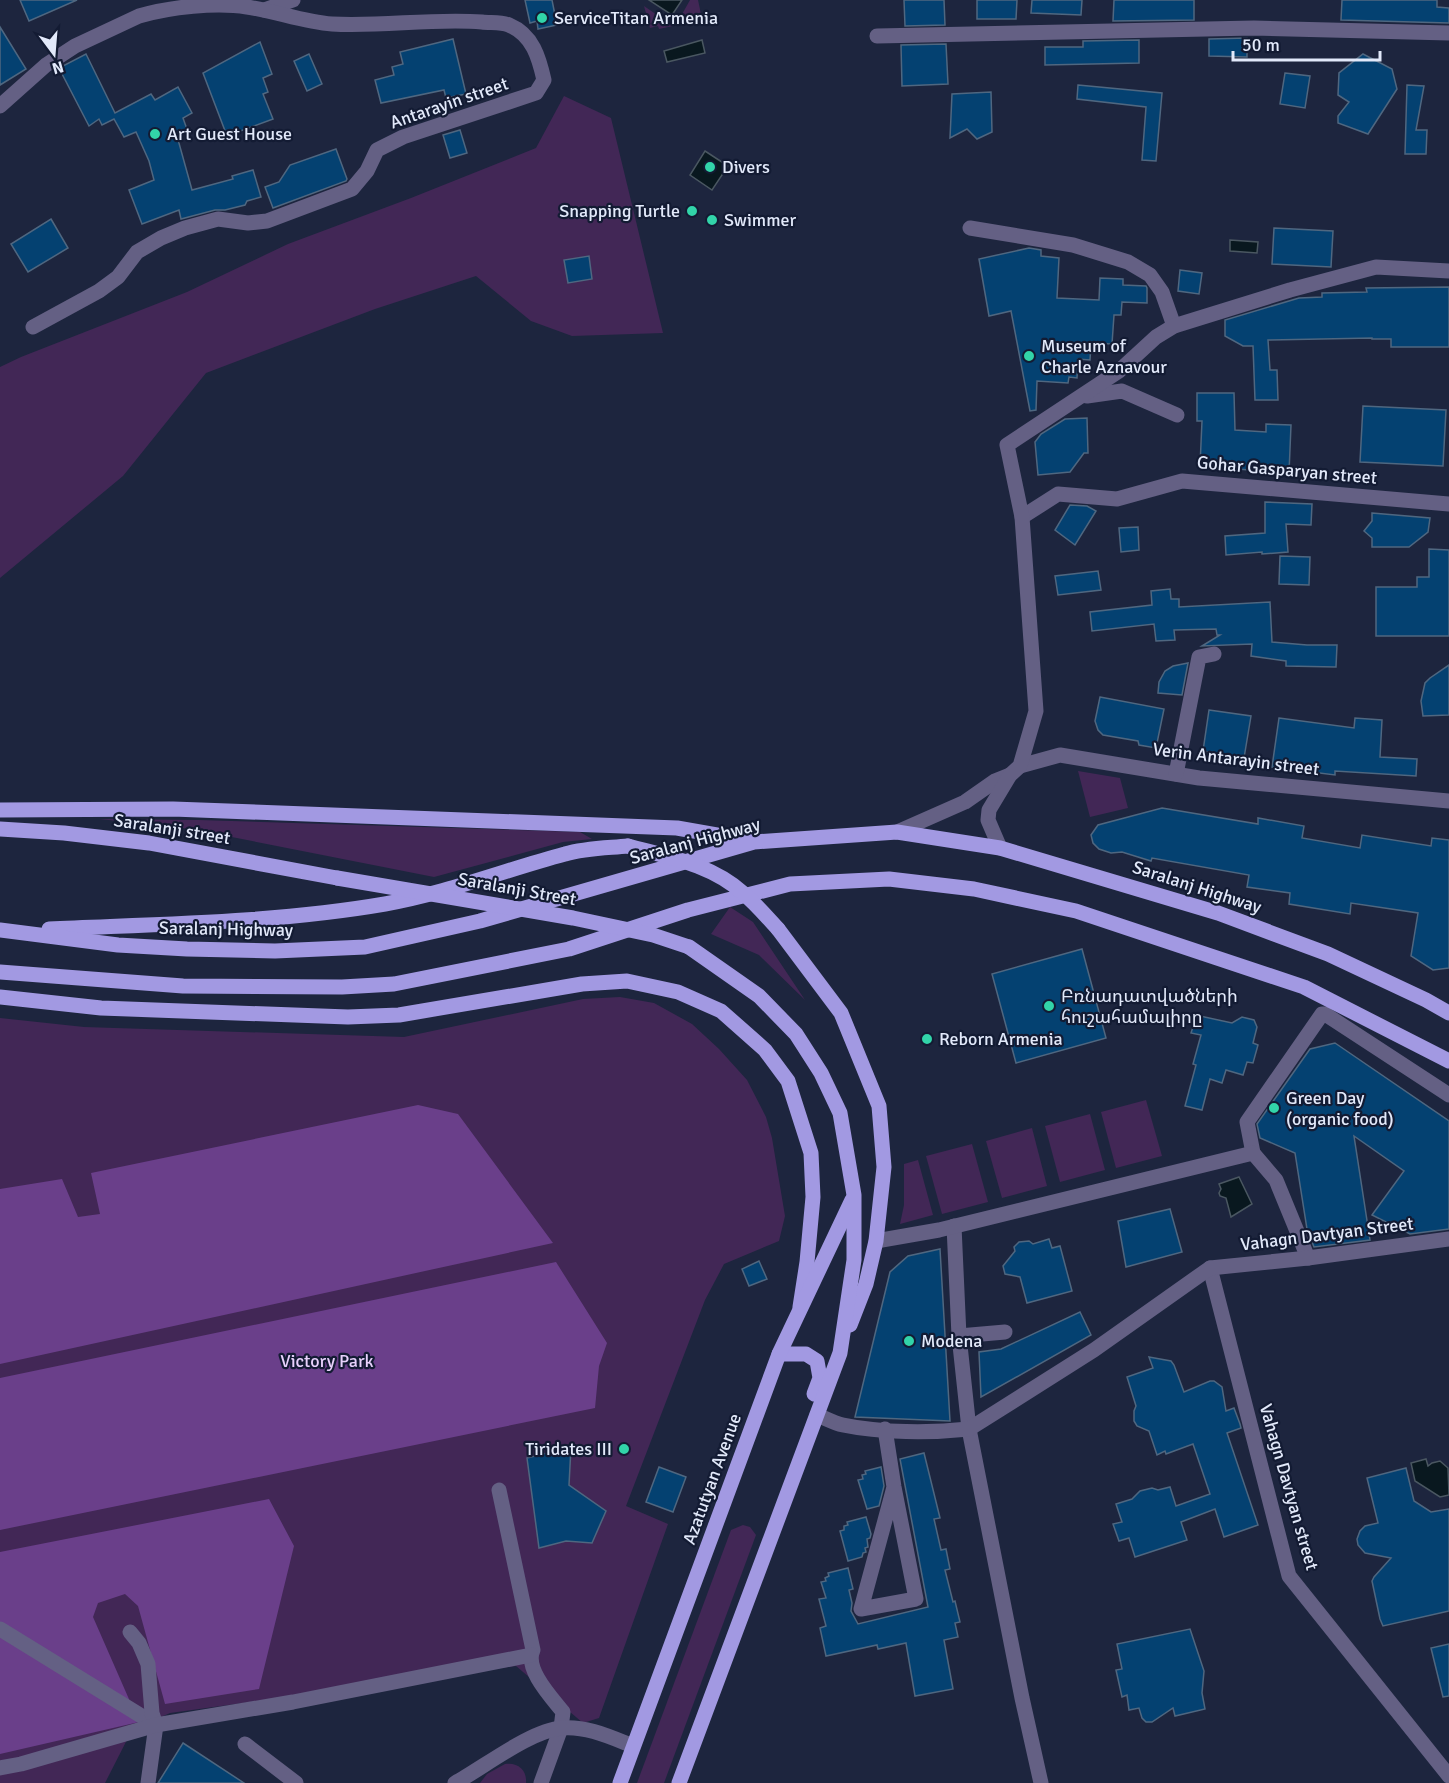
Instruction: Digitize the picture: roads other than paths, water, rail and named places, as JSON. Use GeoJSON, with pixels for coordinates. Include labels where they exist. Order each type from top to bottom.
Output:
{"type":"FeatureCollection","features":[{"type":"Feature","properties":{"kind":"main road"},"geometry":{"type":"LineString","coordinates":[[0,810],[172,808],[677,828],[754,842]]}},
{"type":"Feature","properties":{"kind":"main road","name":"Saralanji street"},"geometry":{"type":"LineString","coordinates":[[0,829],[64,833],[149,843],[337,878]]}},
{"type":"Feature","properties":{"kind":"main road","name":"Saralanj Highway"},"geometry":{"type":"LineString","coordinates":[[5,931],[118,945],[187,949],[275,951],[365,947],[480,921],[754,842],[897,832],[1000,848],[1070,867],[1229,917],[1328,954],[1449,1013]]}},
{"type":"Feature","properties":{"kind":"main road"},"geometry":{"type":"LineString","coordinates":[[5,931],[305,916],[387,904],[467,885],[566,853],[593,848],[628,846],[690,862],[717,875],[742,892],[778,929],[841,1013],[879,1106],[884,1167],[876,1241],[866,1284],[679,1783]]}},
{"type":"Feature","properties":{"kind":"main road","name":"Saralanji Street"},"geometry":{"type":"LineString","coordinates":[[337,878],[573,918],[653,935],[689,947],[759,996],[796,1034],[821,1073],[840,1113],[854,1195]]}},
{"type":"Feature","properties":{"kind":"main road"},"geometry":{"type":"LineString","coordinates":[[0,972],[183,986],[342,987],[394,984],[568,949],[688,910],[790,884],[889,879],[999,893],[1086,915],[1305,987],[1449,1061]]}},
{"type":"Feature","properties":{"kind":"main road"},"geometry":{"type":"LineString","coordinates":[[0,997],[101,1008],[348,1017],[399,1015],[582,984],[627,981],[678,992],[721,1011],[765,1050],[788,1081],[810,1153],[813,1197],[800,1307]]}},
{"type":"Feature","properties":{"kind":"main road"},"geometry":{"type":"LineString","coordinates":[[840,1353],[854,1260],[854,1195]]}},
{"type":"Feature","properties":{"kind":"main road","name":"Azatutyan Avenue"},"geometry":{"type":"LineString","coordinates":[[620,1783],[779,1354],[854,1195]]}},
{"type":"Feature","properties":{"kind":"main road"},"geometry":{"type":"LineString","coordinates":[[779,1354],[806,1354],[817,1361],[820,1378],[792,1459],[792,1480]]}},
{"type":"Feature","properties":{"kind":"street","name":"Antarayin street"},"geometry":{"type":"LineString","coordinates":[[264,10],[293,0]]}},
{"type":"Feature","properties":{"kind":"street","name":"Antarayin street"},"geometry":{"type":"LineString","coordinates":[[0,106],[46,65],[75,46],[139,16],[206,6],[244,6],[302,20],[334,24],[434,21],[509,25],[528,38],[538,57],[544,80],[536,93],[403,137],[377,150],[367,171],[352,189],[267,221],[248,223],[218,219],[185,228],[161,238],[137,252],[118,277],[99,291],[33,327]]}},
{"type":"Feature","properties":{"kind":"street"},"geometry":{"type":"LineString","coordinates":[[877,36],[1254,28],[1449,33]]}},
{"type":"Feature","properties":{"kind":"street"},"geometry":{"type":"LineString","coordinates":[[970,228],[1073,245],[1128,262],[1150,275],[1162,292],[1174,326]]}},
{"type":"Feature","properties":{"kind":"street"},"geometry":{"type":"LineString","coordinates":[[1000,848],[988,820],[989,810],[1015,771],[1036,711],[1022,517],[1007,445],[1119,371],[1156,337],[1174,326],[1376,267],[1449,271]]}},
{"type":"Feature","properties":{"kind":"street"},"geometry":{"type":"LineString","coordinates":[[1078,398],[1122,390],[1177,415]]}},
{"type":"Feature","properties":{"kind":"street","name":"Gohar Gasparyan street"},"geometry":{"type":"LineString","coordinates":[[1022,517],[1058,494],[1117,499],[1182,481],[1449,504]]}},
{"type":"Feature","properties":{"kind":"street"},"geometry":{"type":"LineString","coordinates":[[1176,774],[1199,657],[1214,654]]}},
{"type":"Feature","properties":{"kind":"street","name":"Verin Antarayin street"},"geometry":{"type":"LineString","coordinates":[[897,832],[965,802],[995,780],[1060,755],[1199,778],[1449,801]]}},
{"type":"Feature","properties":{"kind":"street"},"geometry":{"type":"LineString","coordinates":[[1308,1258],[1275,1180],[1253,1153],[1247,1122],[1323,1013],[1449,1095]]}},
{"type":"Feature","properties":{"kind":"street"},"geometry":{"type":"LineString","coordinates":[[876,1241],[954,1226],[1253,1153]]}},
{"type":"Feature","properties":{"kind":"street"},"geometry":{"type":"LineString","coordinates":[[954,1226],[959,1336],[969,1429],[1041,1783]]}},
{"type":"Feature","properties":{"kind":"street","name":"Vahagn Davtyan Street"},"geometry":{"type":"LineString","coordinates":[[1210,1268],[1308,1258],[1449,1239]]}},
{"type":"Feature","properties":{"kind":"street"},"geometry":{"type":"LineString","coordinates":[[817,1415],[842,1425],[885,1429],[946,1431],[969,1429],[1094,1350],[1210,1268]]}},
{"type":"Feature","properties":{"kind":"street","name":"Vahagn Davtyan street"},"geometry":{"type":"LineString","coordinates":[[1210,1268],[1289,1576],[1449,1776]]}},
{"type":"Feature","properties":{"kind":"street"},"geometry":{"type":"LineString","coordinates":[[959,1336],[1005,1332]]}},
{"type":"Feature","properties":{"kind":"street"},"geometry":{"type":"LineString","coordinates":[[885,1429],[916,1599],[861,1609],[894,1487]]}},
{"type":"Feature","properties":{"kind":"street"},"geometry":{"type":"LineString","coordinates":[[499,1490],[533,1650],[531,1655],[534,1672],[563,1712],[561,1728],[541,1783]]}},
{"type":"Feature","properties":{"kind":"street"},"geometry":{"type":"LineString","coordinates":[[0,1629],[156,1725]]}},
{"type":"Feature","properties":{"kind":"street"},"geometry":{"type":"LineString","coordinates":[[130,1632],[139,1643],[148,1664],[152,1713],[156,1725],[147,1783]]}},
{"type":"Feature","properties":{"kind":"street"},"geometry":{"type":"LineString","coordinates":[[0,1768],[156,1725],[293,1702],[531,1655]]}},
{"type":"Feature","properties":{"kind":"street"},"geometry":{"type":"LineString","coordinates":[[455,1783],[473,1778],[530,1739],[561,1728],[578,1728],[595,1732],[633,1746]]}},
{"type":"Feature","properties":{"kind":"street"},"geometry":{"type":"LineString","coordinates":[[245,1743],[296,1783]]}},
{"type":"Feature","properties":{"kind":"place","name":"ServiceTitan Armenia"},"geometry":{"type":"Point","coordinates":[542,18]}},
{"type":"Feature","properties":{"kind":"place","name":"Art Guest House"},"geometry":{"type":"Point","coordinates":[155,134]}},
{"type":"Feature","properties":{"kind":"place","name":"Divers"},"geometry":{"type":"Point","coordinates":[710,167]}},
{"type":"Feature","properties":{"kind":"place","name":"Snapping Turtle"},"geometry":{"type":"Point","coordinates":[692,211]}},
{"type":"Feature","properties":{"kind":"place","name":"Swimmer"},"geometry":{"type":"Point","coordinates":[712,220]}},
{"type":"Feature","properties":{"kind":"place","name":"Museum of Charle Aznavour"},"geometry":{"type":"Point","coordinates":[1029,356]}},
{"type":"Feature","properties":{"kind":"place","name":"Բռնադատվածների հուշահամալիրը"},"geometry":{"type":"Point","coordinates":[1049,1006]}},
{"type":"Feature","properties":{"kind":"place","name":"Reborn Armenia"},"geometry":{"type":"Point","coordinates":[927,1039]}},
{"type":"Feature","properties":{"kind":"place","name":"Green Day (organic food)"},"geometry":{"type":"Point","coordinates":[1274,1108]}},
{"type":"Feature","properties":{"kind":"place","name":"Modena"},"geometry":{"type":"Point","coordinates":[909,1341]}},
{"type":"Feature","properties":{"kind":"place","name":"Tiridates III"},"geometry":{"type":"Point","coordinates":[624,1449]}},
{"type":"Feature","properties":{"kind":"park label","name":"Victory Park"},"geometry":{"type":"Point","coordinates":[327,1361]}}]}
